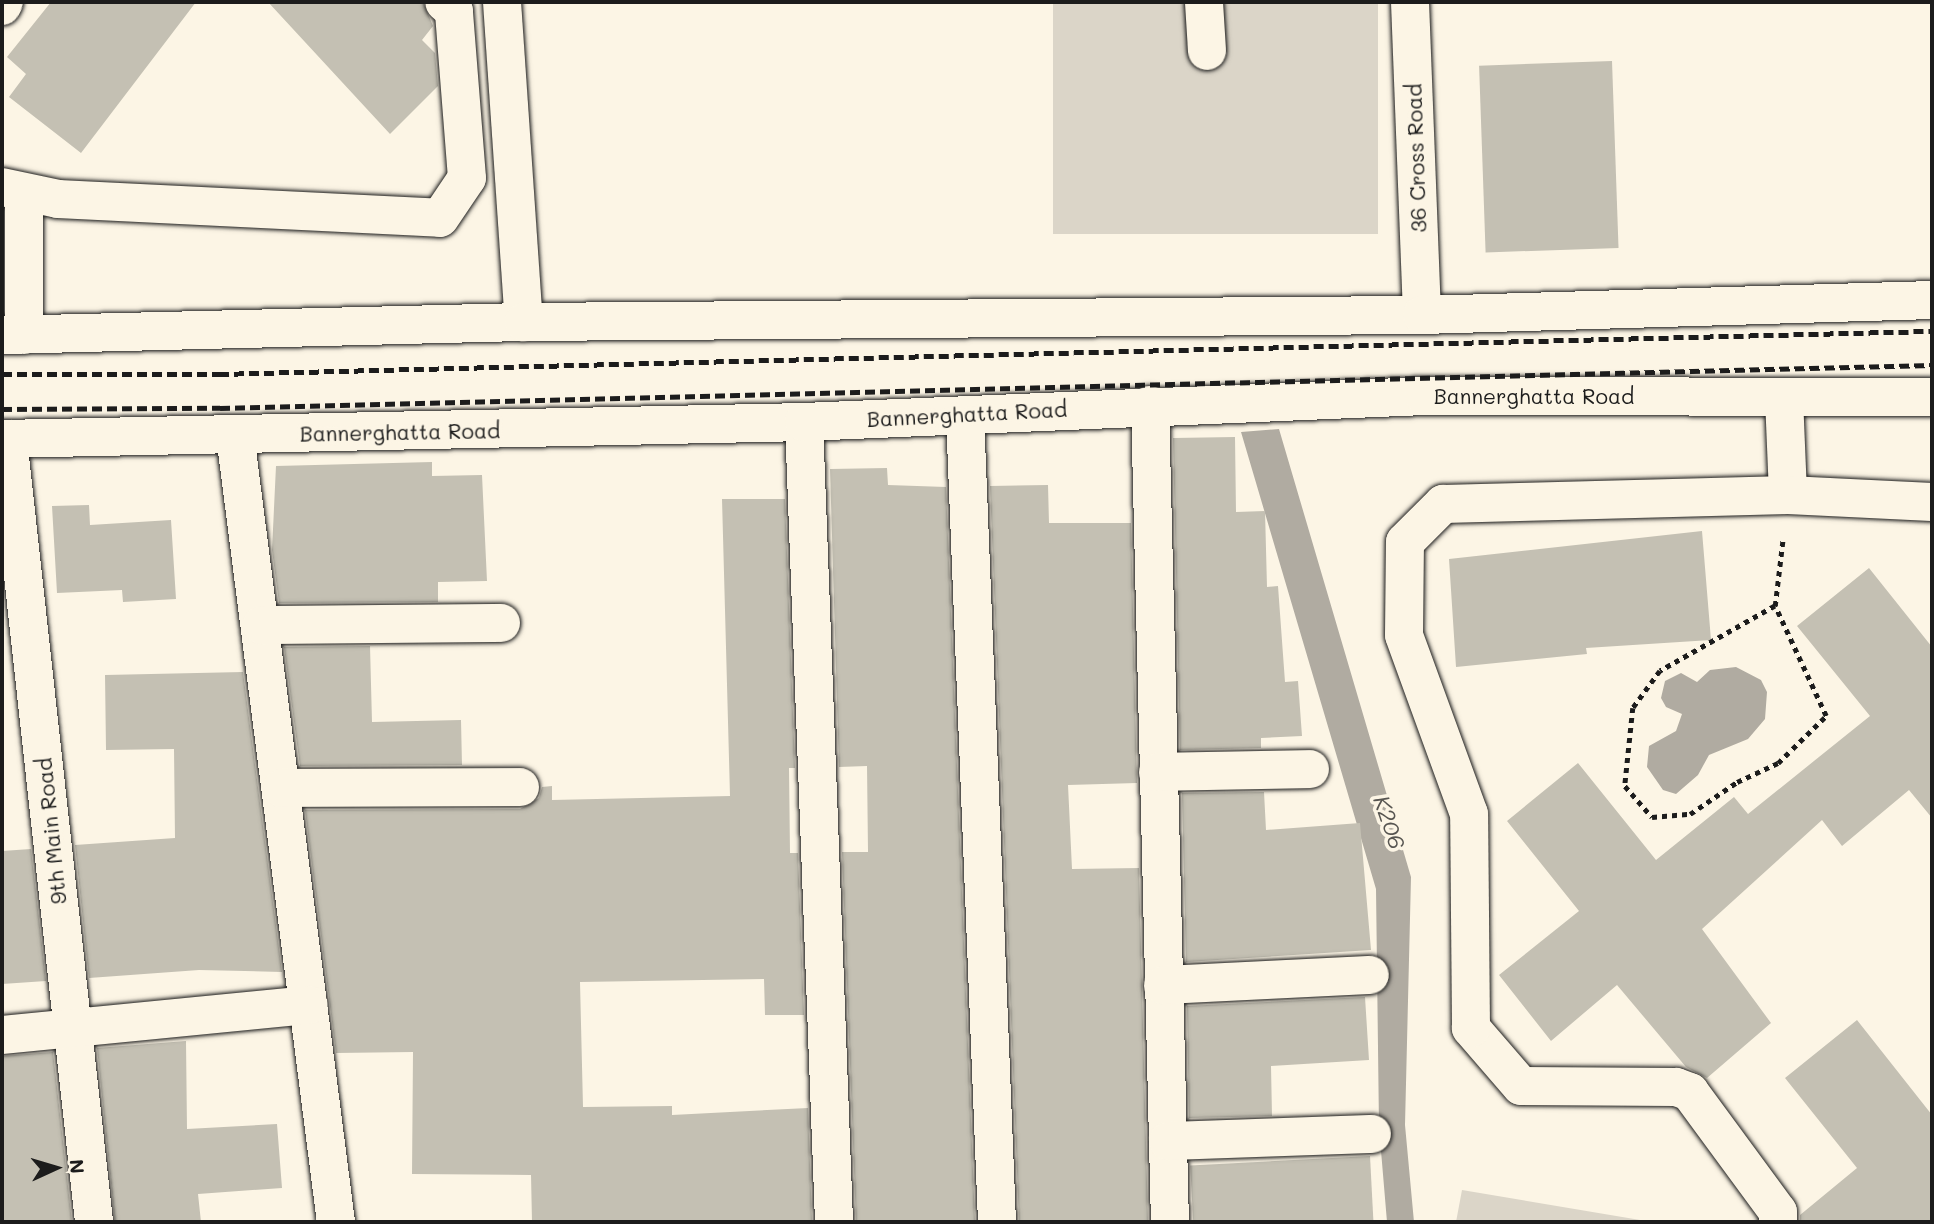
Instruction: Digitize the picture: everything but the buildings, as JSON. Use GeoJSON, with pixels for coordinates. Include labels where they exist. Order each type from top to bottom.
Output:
{"type":"FeatureCollection","features":[{"type":"Feature","properties":{"kind":"street"},"geometry":{"type":"LineString","coordinates":[[444,2],[454,11],[467,178],[440,218],[13,190],[13,335],[524,322],[1422,315],[1932,300]]}},
{"type":"Feature","properties":{"kind":"street"},"geometry":{"type":"LineString","coordinates":[[502,2],[524,322]]}},
{"type":"Feature","properties":{"kind":"street"},"geometry":{"type":"LineString","coordinates":[[1204,2],[1207,51]]}},
{"type":"Feature","properties":{"kind":"street","name":"36 Cross Road"},"geometry":{"type":"LineString","coordinates":[[1410,2],[1422,315]]}},
{"type":"Feature","properties":{"kind":"street","name":"Bannerghatta Road"},"geometry":{"type":"LineString","coordinates":[[5,439],[804,422],[1150,405],[1424,396],[1932,397]]}},
{"type":"Feature","properties":{"kind":"street"},"geometry":{"type":"LineString","coordinates":[[1784,398],[1787,495]]}},
{"type":"Feature","properties":{"kind":"street"},"geometry":{"type":"LineString","coordinates":[[1150,405],[1170,1222]]}},
{"type":"Feature","properties":{"kind":"street"},"geometry":{"type":"LineString","coordinates":[[965,415],[998,1222]]}},
{"type":"Feature","properties":{"kind":"street"},"geometry":{"type":"LineString","coordinates":[[804,422],[834,1222]]}},
{"type":"Feature","properties":{"kind":"street"},"geometry":{"type":"LineString","coordinates":[[235,435],[262,625],[335,1222]]}},
{"type":"Feature","properties":{"kind":"street","name":"9th Main Road"},"geometry":{"type":"LineString","coordinates":[[5,439],[94,1222]]}},
{"type":"Feature","properties":{"kind":"street"},"geometry":{"type":"LineString","coordinates":[[1778,1222],[1777,1212],[1690,1092],[1676,1087],[1521,1086],[1471,1028],[1469,814],[1404,635],[1401,562],[1405,542],[1443,503],[1787,495],[1932,502]]}},
{"type":"Feature","properties":{"kind":"street"},"geometry":{"type":"LineString","coordinates":[[262,625],[501,622]]}},
{"type":"Feature","properties":{"kind":"street"},"geometry":{"type":"LineString","coordinates":[[1158,772],[1310,769]]}},
{"type":"Feature","properties":{"kind":"street"},"geometry":{"type":"LineString","coordinates":[[282,788],[520,787]]}},
{"type":"Feature","properties":{"kind":"street"},"geometry":{"type":"LineString","coordinates":[[1163,985],[1370,975]]}},
{"type":"Feature","properties":{"kind":"street"},"geometry":{"type":"LineString","coordinates":[[2,1035],[309,1004]]}},
{"type":"Feature","properties":{"kind":"street"},"geometry":{"type":"LineString","coordinates":[[1168,1141],[1372,1134]]}},
{"type":"Feature","properties":{"kind":"path"},"geometry":{"type":"LineString","coordinates":[[1775,606],[1660,671],[1633,708],[1625,786],[1652,817],[1690,814],[1737,782],[1779,763],[1826,716],[1775,606],[1787,495]]}},
{"type":"Feature","properties":{"kind":"shaded area"},"geometry":{"type":"Polygon","coordinates":[[[1053,2],[1378,2],[1378,234],[1053,234],[1053,2]]]}},
{"type":"Feature","properties":{"kind":"shaded area"},"geometry":{"type":"Polygon","coordinates":[[[1462,1190],[1652,1222],[1456,1222],[1462,1190]]]}},
{"type":"Feature","properties":{"kind":"water","name":"K206"},"geometry":{"type":"Polygon","coordinates":[[[1279,429],[1411,877],[1405,1125],[1414,1222],[1387,1222],[1379,1127],[1376,889],[1241,432],[1279,429]]]}},
{"type":"Feature","properties":{"kind":"water"},"geometry":{"type":"Polygon","coordinates":[[[1736,667],[1761,680],[1767,692],[1765,719],[1748,739],[1709,755],[1698,775],[1676,794],[1663,790],[1647,767],[1649,746],[1676,731],[1682,714],[1666,707],[1661,698],[1665,681],[1681,673],[1697,682],[1710,670],[1736,667]]]}},
{"type":"Feature","properties":{"kind":"railway"},"geometry":{"type":"LineString","coordinates":[[2,374],[219,374],[1932,331]]}},
{"type":"Feature","properties":{"kind":"railway"},"geometry":{"type":"LineString","coordinates":[[2,409],[220,408],[1932,365]]}}]}
